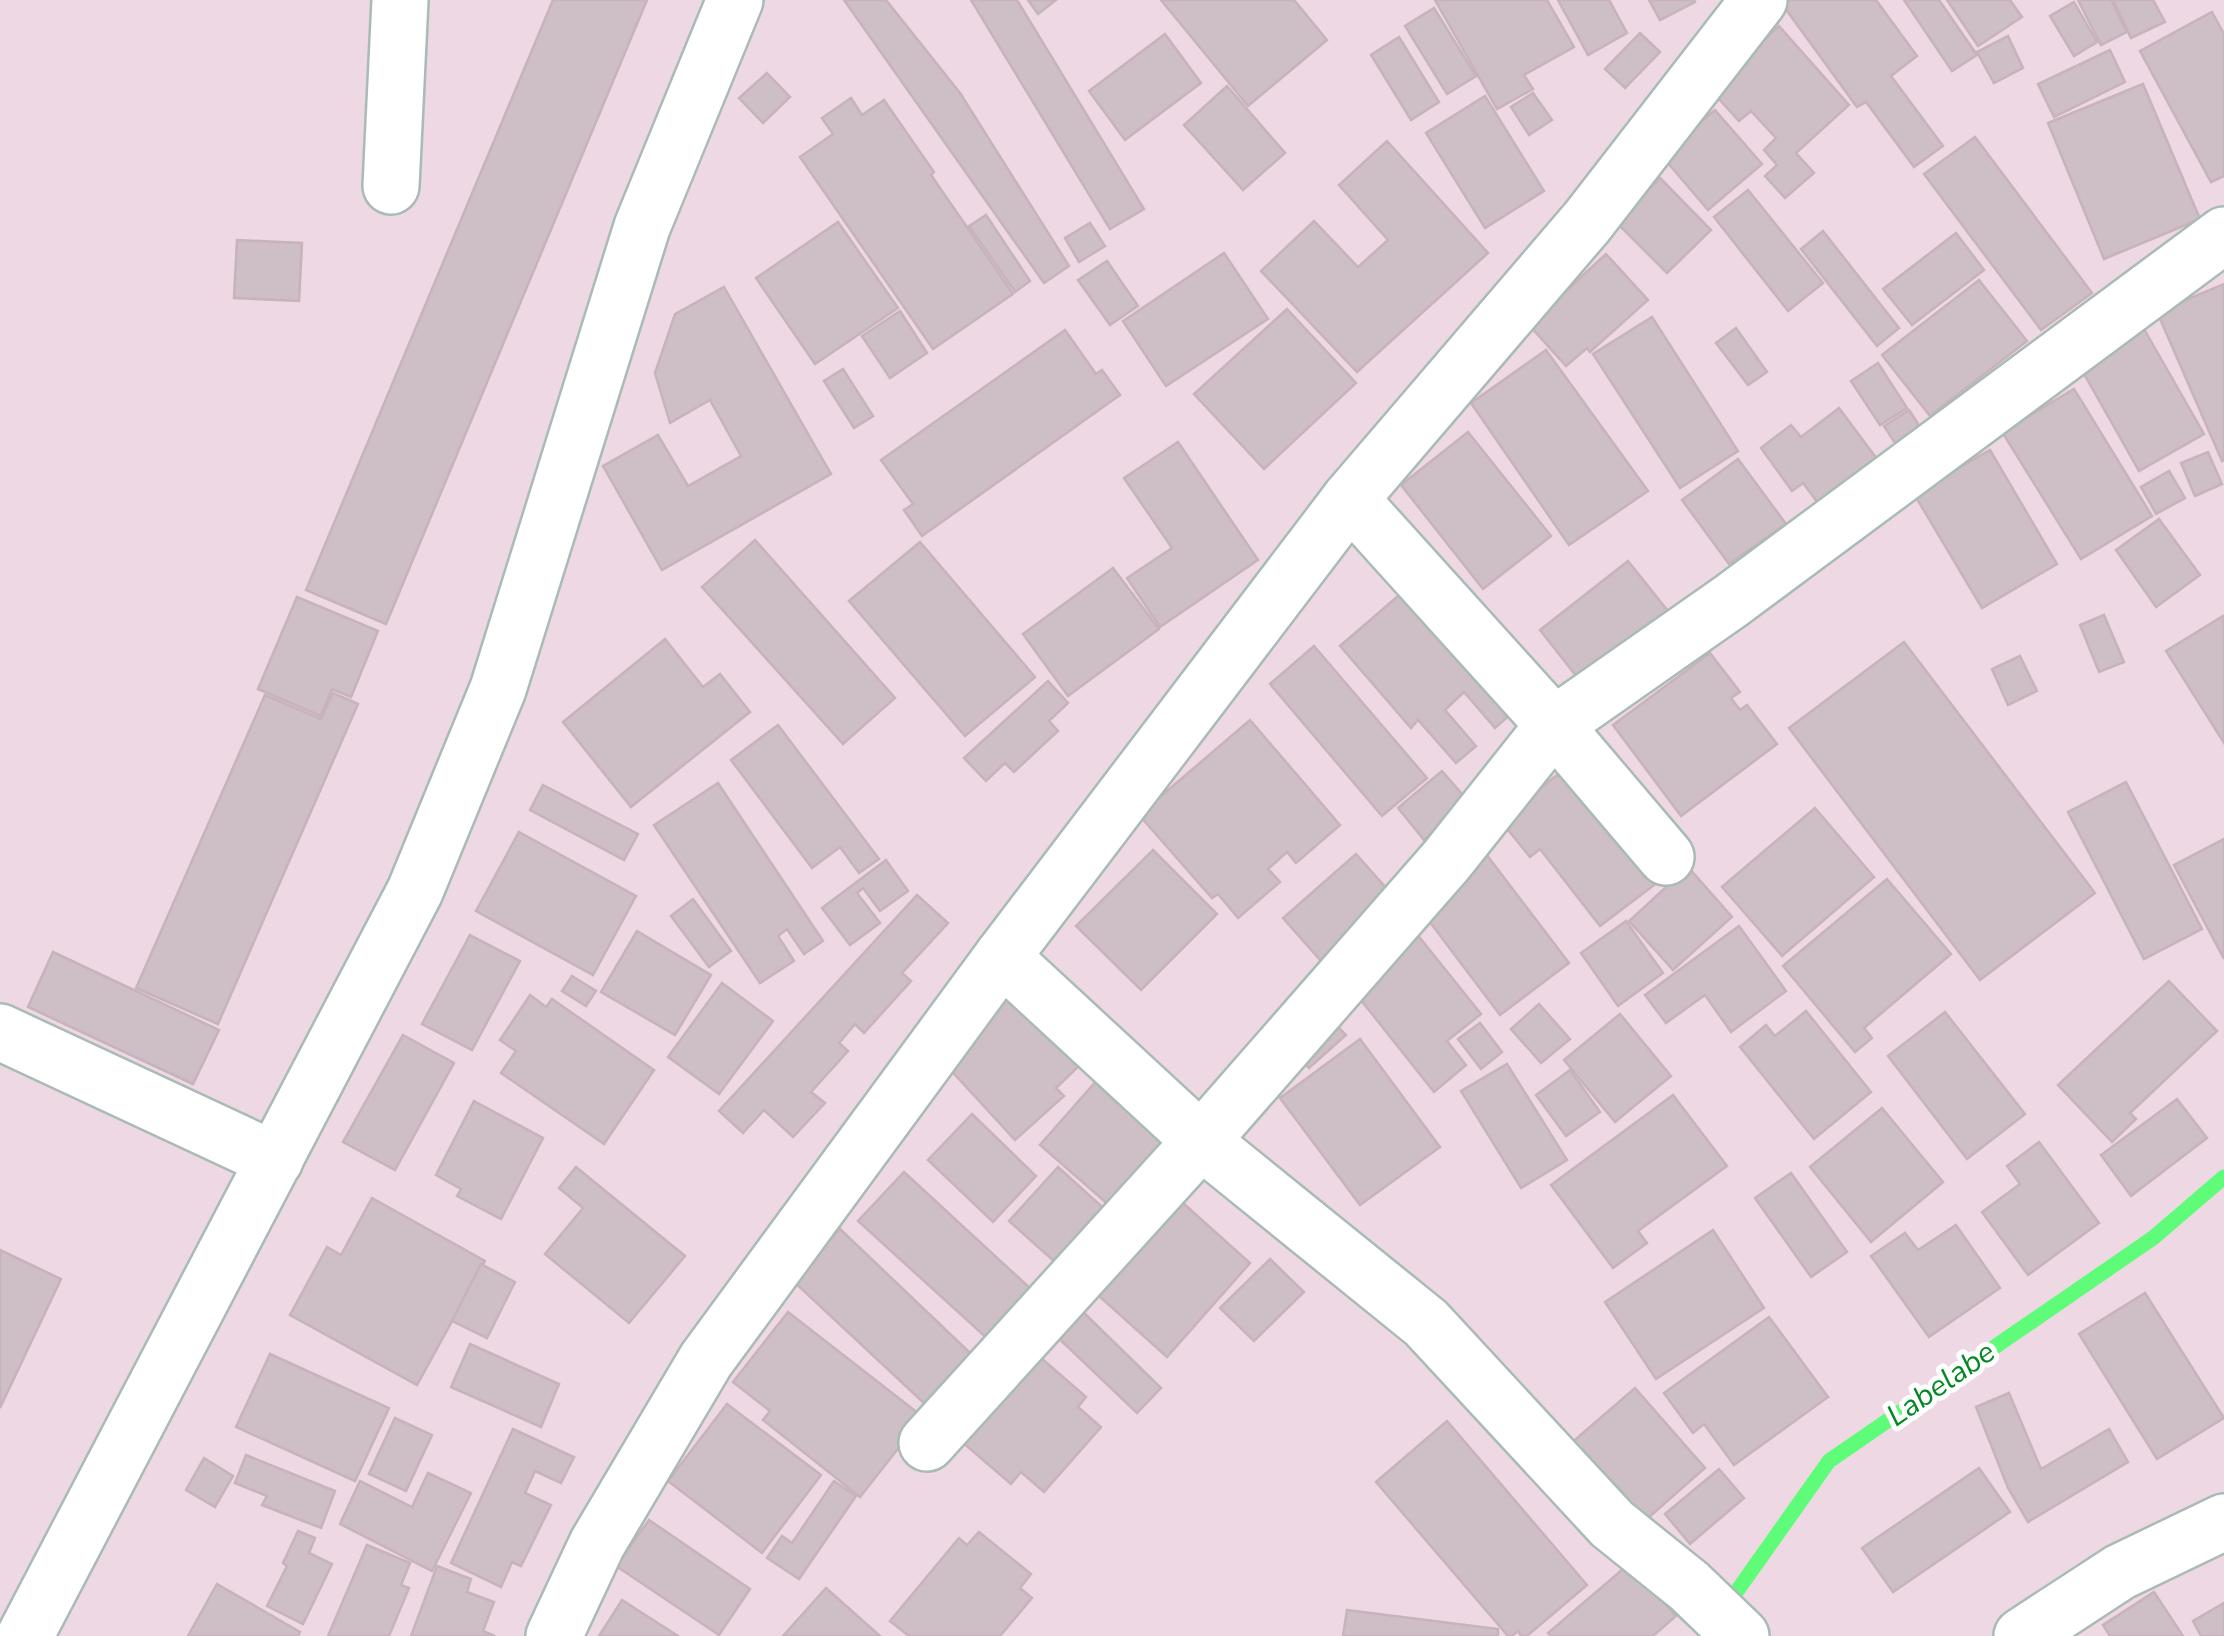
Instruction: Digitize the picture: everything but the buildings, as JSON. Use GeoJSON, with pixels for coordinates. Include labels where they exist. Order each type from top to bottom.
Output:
{"type":"FeatureCollection","features":[{"type":"Feature","properties":{"kind":"street"},"geometry":{"type":"LineString","coordinates":[[391,186],[400,0]]}},
{"type":"Feature","properties":{"kind":"street"},"geometry":{"type":"LineString","coordinates":[[24,1636],[415,891],[498,689],[642,227],[735,0]]}},
{"type":"Feature","properties":{"kind":"street"},"geometry":{"type":"LineString","coordinates":[[554,1636],[596,1544],[706,1360],[1002,957],[1350,499],[1587,222],[1760,0]]}},
{"type":"Feature","properties":{"kind":"street"},"geometry":{"type":"LineString","coordinates":[[927,1443],[1202,1141],[1446,860],[1554,725],[1746,589],[2224,234]]}},
{"type":"Feature","properties":{"kind":"street"},"geometry":{"type":"LineString","coordinates":[[1350,499],[1554,725],[1666,857]]}},
{"type":"Feature","properties":{"kind":"street"},"geometry":{"type":"LineString","coordinates":[[1002,957],[1202,1141],[1426,1323],[1612,1524],[1689,1586],[1741,1636]]}},
{"type":"Feature","properties":{"kind":"street"},"geometry":{"type":"LineString","coordinates":[[0,1032],[275,1160]]}},
{"type":"Feature","properties":{"kind":"street"},"geometry":{"type":"LineString","coordinates":[[2022,1636],[2120,1572],[2224,1522]]}},
{"type":"Feature","properties":{"kind":"waterway","name":"Labelabe"},"geometry":{"type":"LineString","coordinates":[[1725,1608],[1829,1461],[2153,1238],[2224,1177]]}}]}
